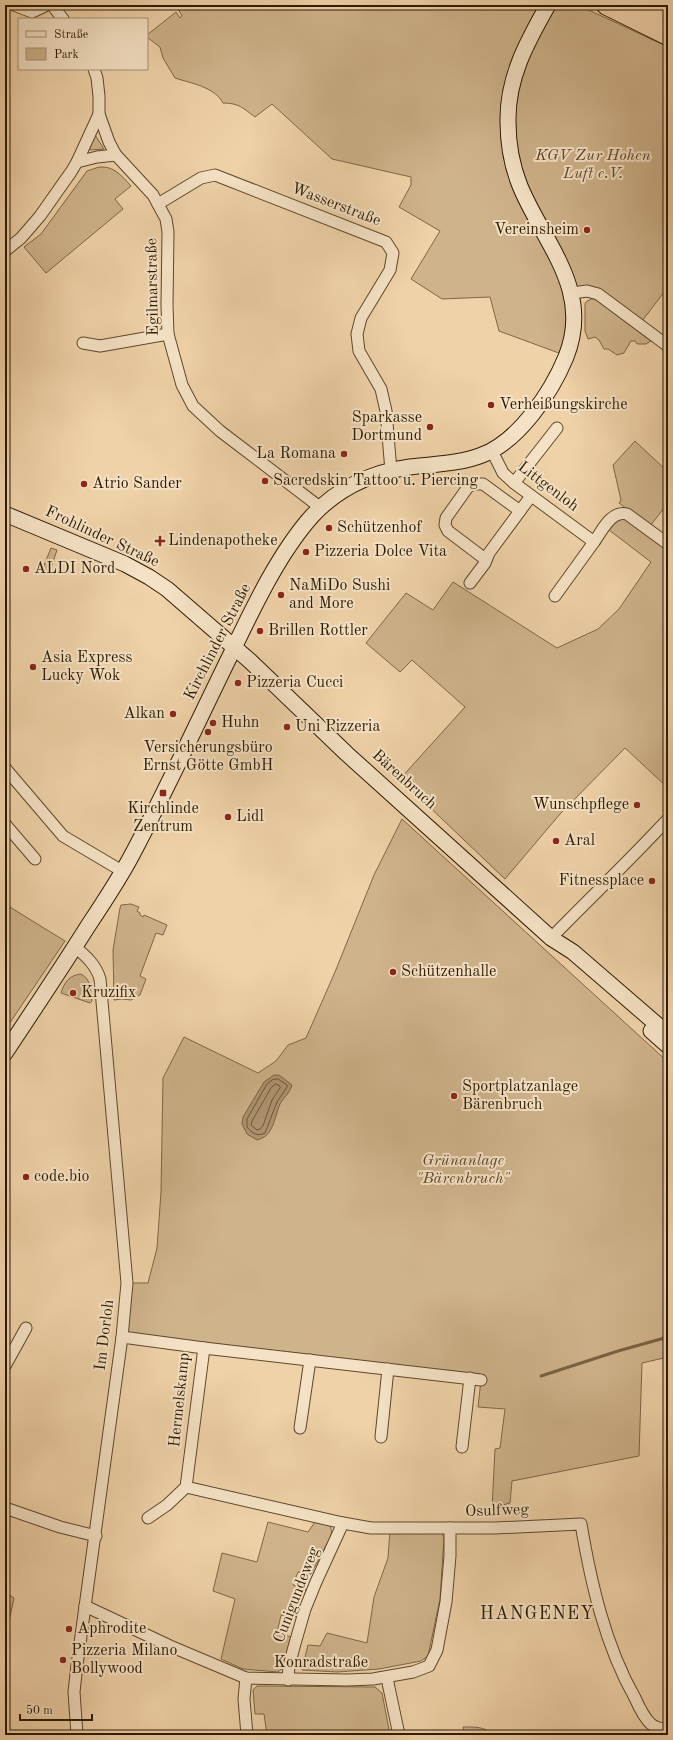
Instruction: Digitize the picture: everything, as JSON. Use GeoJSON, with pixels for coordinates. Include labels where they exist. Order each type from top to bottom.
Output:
{"type":"FeatureCollection","features":[{"type":"Feature","properties":{"kind":"highway"},"geometry":{"type":"LineString","coordinates":[[607,5],[668,35]]}},
{"type":"Feature","properties":{"kind":"highway"},"geometry":{"type":"LineString","coordinates":[[648,5],[668,14]]}},
{"type":"Feature","properties":{"kind":"main road","name":"Kirchlinder Straße"},"geometry":{"type":"LineString","coordinates":[[5,1053],[75,947],[122,872],[153,814],[234,647],[273,573],[307,522],[320,508],[343,490],[358,482],[391,471],[455,462],[492,451],[511,437],[528,421],[560,370],[568,350],[573,331],[572,293],[557,256],[520,185],[512,162],[509,145],[508,121],[509,98],[519,59],[548,5]]}},
{"type":"Feature","properties":{"kind":"main road","name":"Frohlinder Straße"},"geometry":{"type":"LineString","coordinates":[[5,514],[94,550],[149,576],[168,589],[234,647]]}},
{"type":"Feature","properties":{"kind":"main road","name":"Bärenbruch"},"geometry":{"type":"LineString","coordinates":[[234,647],[347,754],[551,938],[573,952],[668,1034]]}},
{"type":"Feature","properties":{"kind":"main road","name":"Bärenbruch"},"geometry":{"type":"LineString","coordinates":[[551,938],[567,959],[668,1046]]}},
{"type":"Feature","properties":{"kind":"street"},"geometry":{"type":"LineString","coordinates":[[14,5],[32,12],[47,5]]}},
{"type":"Feature","properties":{"kind":"street"},"geometry":{"type":"LineString","coordinates":[[52,5],[62,18]]}},
{"type":"Feature","properties":{"kind":"street","name":"Egilmarstraße"},"geometry":{"type":"LineString","coordinates":[[94,70],[97,78],[99,96],[99,114],[109,142],[116,155],[153,195],[166,219],[168,232],[166,305],[168,334],[182,385],[195,407],[220,432],[320,508]]}},
{"type":"Feature","properties":{"kind":"street"},"geometry":{"type":"LineString","coordinates":[[5,250],[21,238],[40,216],[77,162],[99,114]]}},
{"type":"Feature","properties":{"kind":"street"},"geometry":{"type":"LineString","coordinates":[[77,162],[97,157],[116,155]]}},
{"type":"Feature","properties":{"kind":"street","name":"Wasserstraße"},"geometry":{"type":"LineString","coordinates":[[158,204],[201,178],[215,175],[386,242],[393,253],[390,270],[361,318],[357,334],[359,351],[381,389],[386,411],[391,471]]}},
{"type":"Feature","properties":{"kind":"street"},"geometry":{"type":"LineString","coordinates":[[572,293],[587,291],[598,294],[668,346]]}},
{"type":"Feature","properties":{"kind":"street"},"geometry":{"type":"LineString","coordinates":[[83,344],[100,346],[168,334]]}},
{"type":"Feature","properties":{"kind":"street"},"geometry":{"type":"LineString","coordinates":[[514,483],[557,428]]}},
{"type":"Feature","properties":{"kind":"street","name":"Littgenloh"},"geometry":{"type":"LineString","coordinates":[[492,451],[503,473],[514,483],[594,542]]}},
{"type":"Feature","properties":{"kind":"street"},"geometry":{"type":"LineString","coordinates":[[485,559],[448,531],[445,525],[446,518],[468,487],[474,484],[483,484],[520,511]]}},
{"type":"Feature","properties":{"kind":"street"},"geometry":{"type":"LineString","coordinates":[[470,583],[485,563],[485,559],[531,496]]}},
{"type":"Feature","properties":{"kind":"street"},"geometry":{"type":"LineString","coordinates":[[555,596],[613,516],[623,513],[627,514],[668,544]]}},
{"type":"Feature","properties":{"kind":"street"},"geometry":{"type":"LineString","coordinates":[[5,768],[63,836],[122,872]]}},
{"type":"Feature","properties":{"kind":"street"},"geometry":{"type":"LineString","coordinates":[[551,938],[608,879],[627,863],[668,819]]}},
{"type":"Feature","properties":{"kind":"street"},"geometry":{"type":"LineString","coordinates":[[5,824],[35,859]]}},
{"type":"Feature","properties":{"kind":"street","name":"Im Dorloh"},"geometry":{"type":"LineString","coordinates":[[75,947],[88,958],[98,972],[101,987],[127,1282],[122,1337],[74,1692],[77,1735]]}},
{"type":"Feature","properties":{"kind":"street"},"geometry":{"type":"LineString","coordinates":[[5,1366],[26,1328]]}},
{"type":"Feature","properties":{"kind":"street","name":"Hermelskamp"},"geometry":{"type":"LineString","coordinates":[[122,1337],[204,1348],[186,1487]]}},
{"type":"Feature","properties":{"kind":"street"},"geometry":{"type":"LineString","coordinates":[[204,1348],[481,1380]]}},
{"type":"Feature","properties":{"kind":"street"},"geometry":{"type":"LineString","coordinates":[[300,1428],[310,1360]]}},
{"type":"Feature","properties":{"kind":"street"},"geometry":{"type":"LineString","coordinates":[[381,1437],[388,1369]]}},
{"type":"Feature","properties":{"kind":"street"},"geometry":{"type":"LineString","coordinates":[[462,1447],[470,1378]]}},
{"type":"Feature","properties":{"kind":"street"},"geometry":{"type":"LineString","coordinates":[[148,1518],[167,1505],[186,1487]]}},
{"type":"Feature","properties":{"kind":"street","name":"Osulfweg"},"geometry":{"type":"LineString","coordinates":[[186,1487],[343,1523],[382,1528],[450,1528],[580,1524],[589,1573],[610,1641],[627,1684],[651,1725],[662,1729],[668,1729]]}},
{"type":"Feature","properties":{"kind":"street"},"geometry":{"type":"LineString","coordinates":[[5,1508],[60,1527],[96,1536]]}},
{"type":"Feature","properties":{"kind":"street","name":"Cunigundeweg"},"geometry":{"type":"LineString","coordinates":[[288,1680],[292,1653],[305,1609],[343,1523]]}},
{"type":"Feature","properties":{"kind":"street","name":"Konradstraße"},"geometry":{"type":"LineString","coordinates":[[85,1606],[170,1646],[246,1678],[347,1680],[387,1678],[424,1669],[431,1663],[435,1655],[449,1580],[450,1528]]}},
{"type":"Feature","properties":{"kind":"street"},"geometry":{"type":"LineString","coordinates":[[246,1678],[244,1699],[247,1735]]}},
{"type":"Feature","properties":{"kind":"street"},"geometry":{"type":"LineString","coordinates":[[387,1678],[399,1735]]}},
{"type":"Feature","properties":{"kind":"green space","name":"KGV Zur Hohen Luft e.V."},"geometry":{"type":"Polygon","coordinates":[[[176,5],[578,5],[668,47],[668,287],[639,325],[598,294],[572,292],[567,356],[499,331],[490,297],[442,299],[411,279],[440,231],[399,207],[411,185],[411,177],[332,159],[272,104],[255,117],[237,105],[223,103],[214,93],[202,86],[175,78],[163,58],[160,47],[148,38],[148,34],[176,12],[180,18],[182,16],[176,5]]]}},
{"type":"Feature","properties":{"kind":"green space"},"geometry":{"type":"Polygon","coordinates":[[[95,135],[104,149],[88,150],[95,135]]]}},
{"type":"Feature","properties":{"kind":"green space"},"geometry":{"type":"Polygon","coordinates":[[[99,167],[113,170],[131,186],[115,199],[123,209],[46,273],[24,247],[41,234],[87,171],[99,167]]]}},
{"type":"Feature","properties":{"kind":"green space"},"geometry":{"type":"Polygon","coordinates":[[[591,299],[595,299],[651,341],[646,344],[637,344],[635,341],[631,341],[624,353],[617,355],[608,349],[604,349],[599,340],[595,337],[588,339],[585,331],[585,304],[591,299]]]}},
{"type":"Feature","properties":{"kind":"green space"},"geometry":{"type":"Polygon","coordinates":[[[635,441],[668,472],[668,503],[650,526],[619,503],[621,500],[613,465],[635,441]]]}},
{"type":"Feature","properties":{"kind":"green space"},"geometry":{"type":"Polygon","coordinates":[[[626,518],[668,548],[668,788],[625,748],[560,814],[505,879],[400,779],[465,707],[412,660],[400,672],[366,643],[406,593],[433,610],[453,582],[557,648],[598,629],[619,609],[651,562],[609,530],[617,520],[626,518]]]}},
{"type":"Feature","properties":{"kind":"green space"},"geometry":{"type":"Polygon","coordinates":[[[51,548],[57,550],[50,571],[47,573],[43,568],[51,548]]]}},
{"type":"Feature","properties":{"kind":"green space","name":"Grünanlage \"Bärenbruch\""},"geometry":{"type":"Polygon","coordinates":[[[402,819],[668,1062],[668,1357],[642,1363],[639,1456],[512,1481],[510,1503],[492,1508],[495,1449],[500,1448],[505,1409],[478,1407],[481,1380],[122,1337],[127,1283],[148,1283],[157,1248],[161,1192],[163,1078],[184,1037],[258,1073],[276,1061],[288,1045],[306,1038],[335,972],[374,875],[402,819]]]}},
{"type":"Feature","properties":{"kind":"green space"},"geometry":{"type":"Polygon","coordinates":[[[5,904],[65,941],[5,1030],[5,904]]]}},
{"type":"Feature","properties":{"kind":"green space"},"geometry":{"type":"Polygon","coordinates":[[[131,904],[139,907],[137,911],[143,917],[144,915],[167,925],[163,935],[156,933],[140,976],[146,979],[140,995],[131,1000],[114,1000],[113,950],[120,908],[121,905],[131,904]]]}},
{"type":"Feature","properties":{"kind":"green space"},"geometry":{"type":"Polygon","coordinates":[[[81,974],[85,976],[89,982],[92,1001],[90,1003],[61,993],[70,978],[81,974]]]}},
{"type":"Feature","properties":{"kind":"green space"},"geometry":{"type":"Polygon","coordinates":[[[268,1522],[308,1532],[315,1522],[328,1524],[331,1528],[331,1536],[311,1574],[298,1572],[293,1585],[306,1589],[296,1617],[281,1615],[277,1633],[291,1637],[283,1668],[278,1672],[243,1669],[221,1659],[235,1599],[213,1591],[222,1553],[257,1562],[268,1522]]]}},
{"type":"Feature","properties":{"kind":"green space"},"geometry":{"type":"Polygon","coordinates":[[[390,1531],[442,1533],[444,1538],[440,1599],[428,1656],[421,1661],[379,1669],[337,1672],[302,1670],[308,1645],[320,1646],[327,1633],[367,1643],[374,1597],[388,1558],[390,1531]]]}},
{"type":"Feature","properties":{"kind":"green space"},"geometry":{"type":"Polygon","coordinates":[[[5,1592],[14,1598],[5,1640],[5,1592]]]}},
{"type":"Feature","properties":{"kind":"green space"},"geometry":{"type":"Polygon","coordinates":[[[257,1686],[375,1687],[382,1693],[390,1735],[292,1735],[291,1732],[267,1735],[264,1714],[255,1714],[253,1690],[257,1686]]]}},
{"type":"Feature","properties":{"kind":"green space"},"geometry":{"type":"Polygon","coordinates":[[[463,1727],[483,1729],[493,1735],[465,1735],[463,1727]]]}},
{"type":"Feature","properties":{"kind":"water"},"geometry":{"type":"Polygon","coordinates":[[[274,1075],[279,1075],[292,1085],[280,1104],[270,1131],[263,1138],[257,1140],[247,1134],[242,1124],[243,1117],[264,1082],[274,1075]]]}},
{"type":"Feature","properties":{"kind":"waterway"},"geometry":{"type":"LineString","coordinates":[[541,1376],[618,1351],[668,1337]]}},
{"type":"Feature","properties":{"kind":"place","name":"Vereinsheim"},"geometry":{"type":"Point","coordinates":[587,230]}},
{"type":"Feature","properties":{"kind":"place","name":"Verheißungskirche"},"geometry":{"type":"Point","coordinates":[491,405]}},
{"type":"Feature","properties":{"kind":"place","name":"Sparkasse Dortmund"},"geometry":{"type":"Point","coordinates":[430,427]}},
{"type":"Feature","properties":{"kind":"place","name":"La Romana"},"geometry":{"type":"Point","coordinates":[344,454]}},
{"type":"Feature","properties":{"kind":"place","name":"Sacredskin Tattoo u. Piercing"},"geometry":{"type":"Point","coordinates":[265,481]}},
{"type":"Feature","properties":{"kind":"place","name":"Atrio Sander"},"geometry":{"type":"Point","coordinates":[84,484]}},
{"type":"Feature","properties":{"kind":"place","name":"Schützenhof"},"geometry":{"type":"Point","coordinates":[329,528]}},
{"type":"Feature","properties":{"kind":"place","name":"Lindenapotheke"},"geometry":{"type":"Point","coordinates":[160,541]}},
{"type":"Feature","properties":{"kind":"place","name":"Pizzeria Dolce Vita"},"geometry":{"type":"Point","coordinates":[306,552]}},
{"type":"Feature","properties":{"kind":"place","name":"ALDI Nord"},"geometry":{"type":"Point","coordinates":[26,569]}},
{"type":"Feature","properties":{"kind":"place","name":"NaMiDo Sushi and More"},"geometry":{"type":"Point","coordinates":[281,595]}},
{"type":"Feature","properties":{"kind":"place","name":"Brillen Rottler"},"geometry":{"type":"Point","coordinates":[260,631]}},
{"type":"Feature","properties":{"kind":"place","name":"Asia Express Lucky Wok"},"geometry":{"type":"Point","coordinates":[33,667]}},
{"type":"Feature","properties":{"kind":"place","name":"Pizzeria Cucci"},"geometry":{"type":"Point","coordinates":[238,683]}},
{"type":"Feature","properties":{"kind":"place","name":"Alkan"},"geometry":{"type":"Point","coordinates":[173,714]}},
{"type":"Feature","properties":{"kind":"place","name":"Huhn"},"geometry":{"type":"Point","coordinates":[213,723]}},
{"type":"Feature","properties":{"kind":"place","name":"Uni Pizzeria"},"geometry":{"type":"Point","coordinates":[287,727]}},
{"type":"Feature","properties":{"kind":"place","name":"Versicherungsbüro Ernst Götte GmbH"},"geometry":{"type":"Point","coordinates":[208,732]}},
{"type":"Feature","properties":{"kind":"place","name":"Kirchlinde Zentrum"},"geometry":{"type":"Point","coordinates":[163,793]}},
{"type":"Feature","properties":{"kind":"place","name":"Wunschpflege"},"geometry":{"type":"Point","coordinates":[637,805]}},
{"type":"Feature","properties":{"kind":"place","name":"Lidl"},"geometry":{"type":"Point","coordinates":[228,817]}},
{"type":"Feature","properties":{"kind":"place","name":"Aral"},"geometry":{"type":"Point","coordinates":[556,841]}},
{"type":"Feature","properties":{"kind":"place","name":"Fitnessplace"},"geometry":{"type":"Point","coordinates":[652,881]}},
{"type":"Feature","properties":{"kind":"place","name":"Schützenhalle"},"geometry":{"type":"Point","coordinates":[393,972]}},
{"type":"Feature","properties":{"kind":"place","name":"Kruzifix"},"geometry":{"type":"Point","coordinates":[73,993]}},
{"type":"Feature","properties":{"kind":"place","name":"Sportplatzanlage Bärenbruch"},"geometry":{"type":"Point","coordinates":[454,1096]}},
{"type":"Feature","properties":{"kind":"place","name":"code.bio"},"geometry":{"type":"Point","coordinates":[26,1177]}},
{"type":"Feature","properties":{"kind":"place","name":"Aphrodite"},"geometry":{"type":"Point","coordinates":[69,1629]}},
{"type":"Feature","properties":{"kind":"place","name":"Pizzeria Milano Bollywood"},"geometry":{"type":"Point","coordinates":[63,1660]}},
{"type":"Feature","properties":{"kind":"district","name":"HANGENEY"},"geometry":{"type":"Point","coordinates":[537,1614]}}]}
